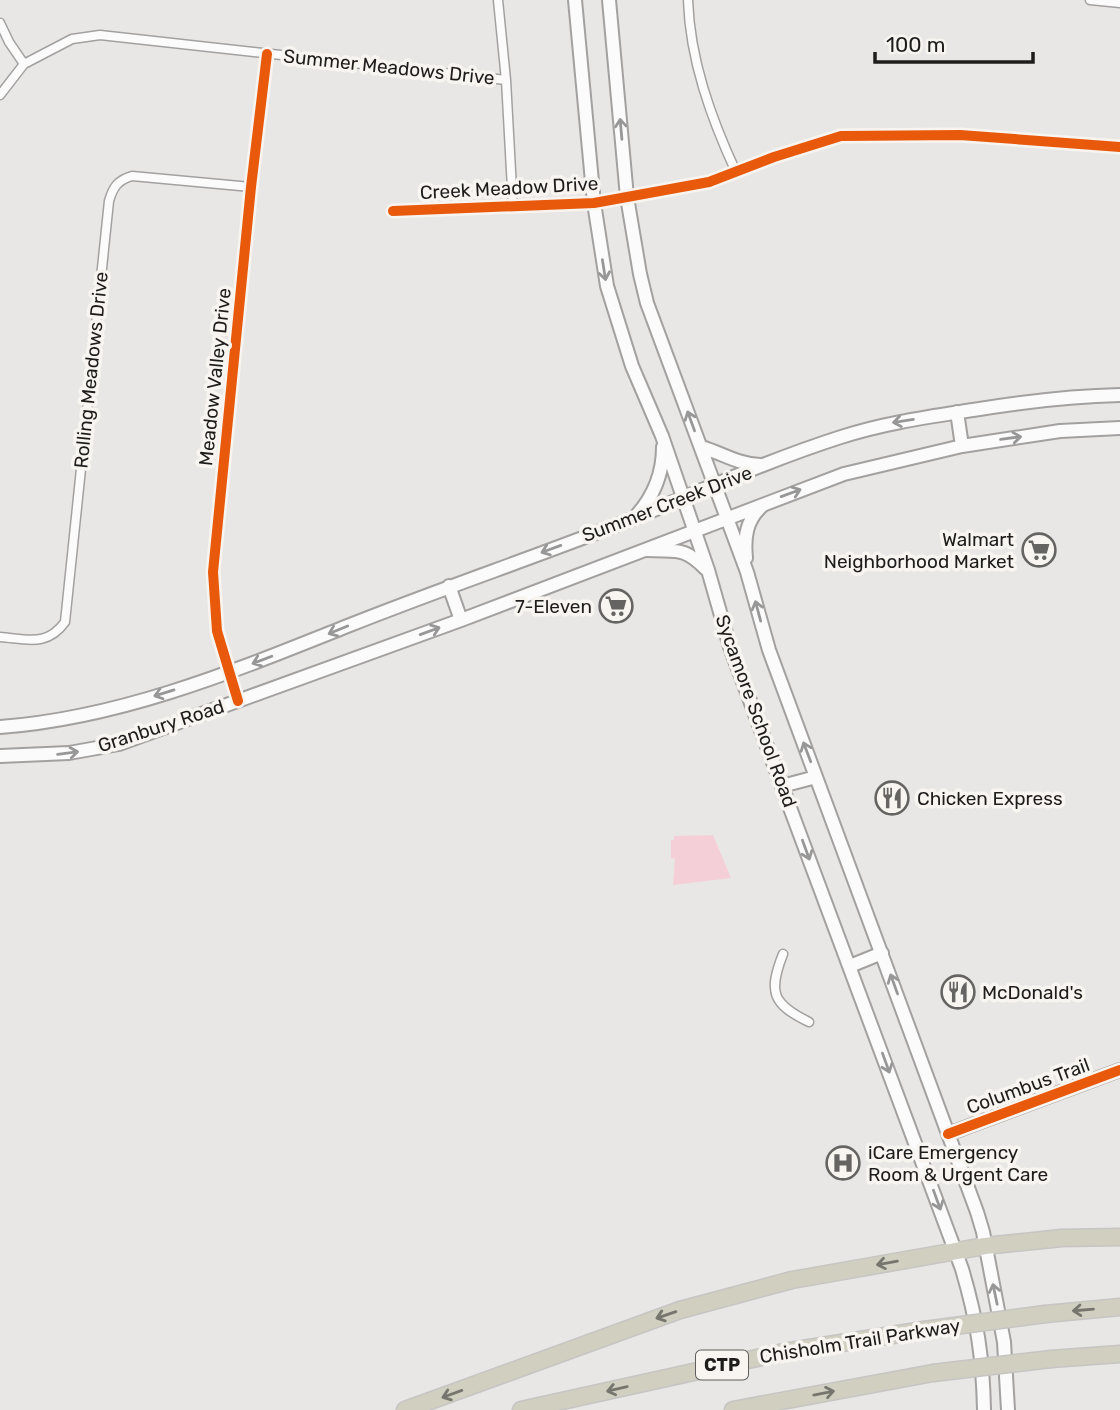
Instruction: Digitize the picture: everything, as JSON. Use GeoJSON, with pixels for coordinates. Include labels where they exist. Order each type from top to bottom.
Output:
{"type":"FeatureCollection","features":[{"type":"Feature","properties":{"kind":"highway"},"geometry":{"type":"LineString","coordinates":[[405,1410],[614,1333],[723,1297],[815,1275],[985,1246],[1062,1238],[1120,1237]]}},
{"type":"Feature","properties":{"kind":"highway","name":"Chisholm Trail Parkway"},"geometry":{"type":"LineString","coordinates":[[521,1410],[785,1352],[924,1330],[1120,1307]]}},
{"type":"Feature","properties":{"kind":"highway","name":"CTP"},"geometry":{"type":"LineString","coordinates":[[733,1410],[933,1373],[1120,1354]]}},
{"type":"Feature","properties":{"kind":"main road","name":"Sycamore School Road"},"geometry":{"type":"LineString","coordinates":[[575,0],[594,203],[607,286],[632,366],[662,436],[708,570],[730,647],[968,1290],[982,1354],[984,1410]]}},
{"type":"Feature","properties":{"kind":"main road","name":"Sycamore School Road"},"geometry":{"type":"LineString","coordinates":[[609,0],[627,197],[635,254],[647,303],[747,572],[769,650],[977,1212],[1004,1342],[1008,1410]]}},
{"type":"Feature","properties":{"kind":"main road","name":"Summer Creek Drive"},"geometry":{"type":"LineString","coordinates":[[229,673],[449,586],[633,518],[682,496],[839,438],[888,424],[957,412],[1047,400],[1120,395]]}},
{"type":"Feature","properties":{"kind":"main road"},"geometry":{"type":"LineString","coordinates":[[957,412],[962,446]]}},
{"type":"Feature","properties":{"kind":"main road","name":"Summer Creek Drive"},"geometry":{"type":"LineString","coordinates":[[238,701],[461,620],[844,474],[962,446],[1060,431],[1120,428]]}},
{"type":"Feature","properties":{"kind":"main road"},"geometry":{"type":"LineString","coordinates":[[633,518],[653,493],[658,480],[663,459],[662,436]]}},
{"type":"Feature","properties":{"kind":"main road"},"geometry":{"type":"LineString","coordinates":[[701,447],[728,459],[747,464],[768,465]]}},
{"type":"Feature","properties":{"kind":"main road"},"geometry":{"type":"LineString","coordinates":[[747,572],[745,536],[755,513],[768,501]]}},
{"type":"Feature","properties":{"kind":"main road"},"geometry":{"type":"LineString","coordinates":[[643,549],[680,550],[690,554],[708,570]]}},
{"type":"Feature","properties":{"kind":"main road"},"geometry":{"type":"LineString","coordinates":[[449,586],[461,620]]}},
{"type":"Feature","properties":{"kind":"main road","name":"Granbury Road"},"geometry":{"type":"LineString","coordinates":[[0,727],[31,725],[111,710],[229,673]]}},
{"type":"Feature","properties":{"kind":"main road","name":"Granbury Road"},"geometry":{"type":"LineString","coordinates":[[0,756],[69,753],[119,744],[238,701]]}},
{"type":"Feature","properties":{"kind":"main road"},"geometry":{"type":"LineString","coordinates":[[782,786],[816,777]]}},
{"type":"Feature","properties":{"kind":"main road"},"geometry":{"type":"LineString","coordinates":[[850,966],[882,953]]}},
{"type":"Feature","properties":{"kind":"main road","name":"Columbus Trail"},"geometry":{"type":"LineString","coordinates":[[948,1134],[1120,1070]]}},
{"type":"Feature","properties":{"kind":"street"},"geometry":{"type":"LineString","coordinates":[[498,0],[506,80],[513,208]]}},
{"type":"Feature","properties":{"kind":"street"},"geometry":{"type":"LineString","coordinates":[[688,0],[701,78],[716,130],[736,172]]}},
{"type":"Feature","properties":{"kind":"street"},"geometry":{"type":"LineString","coordinates":[[1090,0],[1120,3]]}},
{"type":"Feature","properties":{"kind":"street"},"geometry":{"type":"LineString","coordinates":[[0,23],[9,43],[24,64]]}},
{"type":"Feature","properties":{"kind":"street","name":"Summer Meadows Drive"},"geometry":{"type":"LineString","coordinates":[[0,95],[24,64],[72,39],[100,35],[506,80]]}},
{"type":"Feature","properties":{"kind":"street","name":"Meadow Valley Drive"},"geometry":{"type":"LineString","coordinates":[[238,701],[217,631],[213,572],[251,187],[267,54]]}},
{"type":"Feature","properties":{"kind":"street","name":"Creek Meadow Drive"},"geometry":{"type":"LineString","coordinates":[[393,211],[594,203],[709,182],[774,157],[841,136],[960,135],[1120,147]]}},
{"type":"Feature","properties":{"kind":"street","name":"Rolling Meadows Drive"},"geometry":{"type":"LineString","coordinates":[[0,637],[47,639],[57,634],[65,622],[109,201],[113,188],[121,179],[132,176],[251,187]]}},
{"type":"Feature","properties":{"kind":"street"},"geometry":{"type":"LineString","coordinates":[[783,954],[773,978],[776,998],[789,1013],[809,1022]]}},
{"type":"Feature","properties":{"kind":"shaded area"},"geometry":{"type":"Polygon","coordinates":[[[713,835],[731,878],[673,885],[675,859],[671,858],[671,840],[674,840],[674,836],[713,835]]]}},
{"type":"Feature","properties":{"kind":"cycle path"},"geometry":{"type":"LineString","coordinates":[[238,701],[217,631],[213,572],[251,187],[267,54]]}},
{"type":"Feature","properties":{"kind":"cycle path"},"geometry":{"type":"LineString","coordinates":[[393,211],[594,203],[709,182],[774,157],[841,136],[960,135],[1120,147]]}},
{"type":"Feature","properties":{"kind":"cycle path"},"geometry":{"type":"LineString","coordinates":[[948,1134],[1120,1070]]}},
{"type":"Feature","properties":{"kind":"place","name":"Walmart Neighborhood Market"},"geometry":{"type":"Point","coordinates":[1039,550]}},
{"type":"Feature","properties":{"kind":"place","name":"7-Eleven"},"geometry":{"type":"Point","coordinates":[616,606]}},
{"type":"Feature","properties":{"kind":"place","name":"Chicken Express"},"geometry":{"type":"Point","coordinates":[892,798]}},
{"type":"Feature","properties":{"kind":"place","name":"McDonald's"},"geometry":{"type":"Point","coordinates":[958,992]}},
{"type":"Feature","properties":{"kind":"place","name":"iCare Emergency Room & Urgent Care"},"geometry":{"type":"Point","coordinates":[843,1163]}}]}
